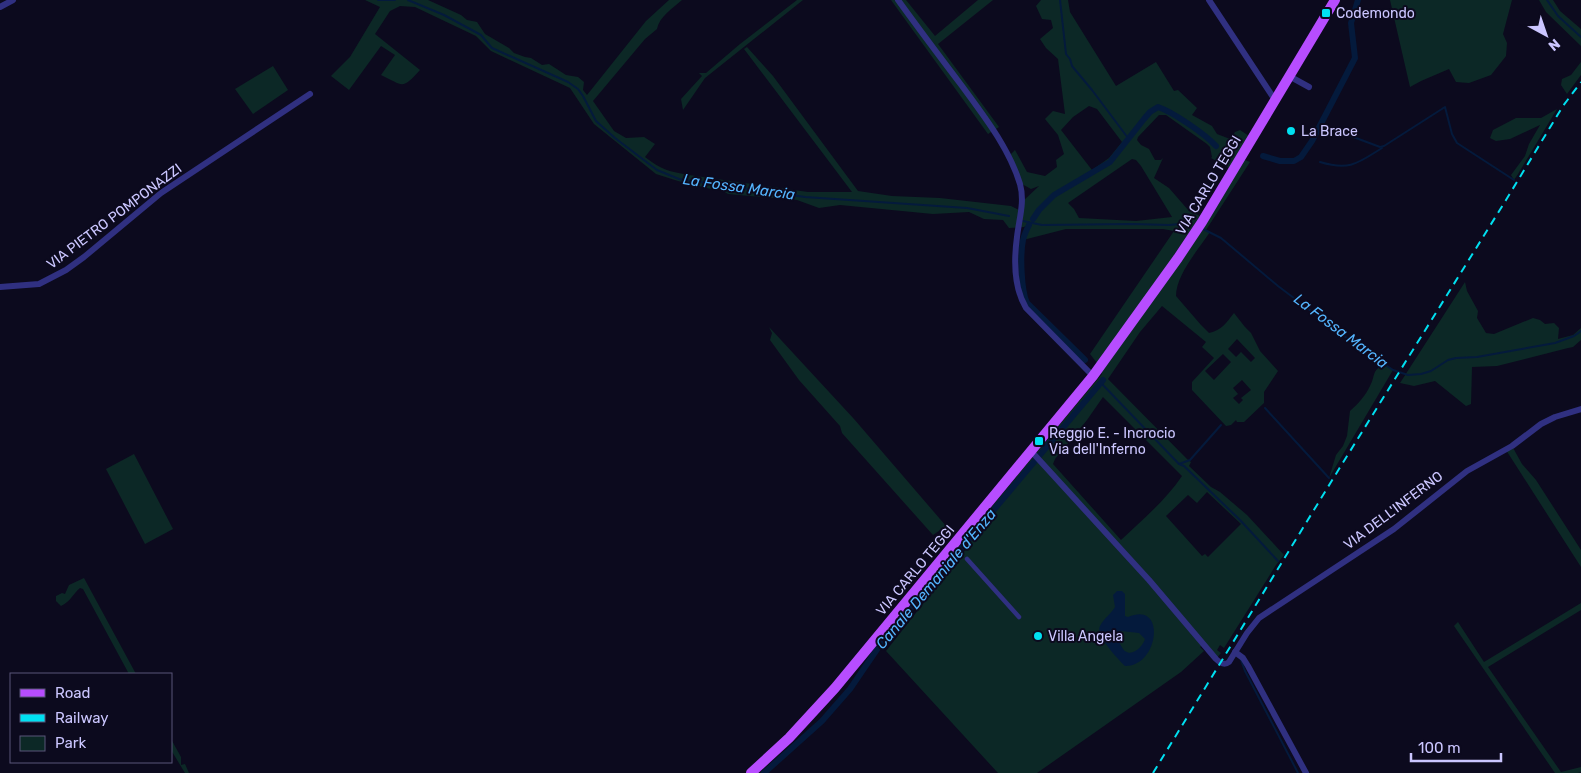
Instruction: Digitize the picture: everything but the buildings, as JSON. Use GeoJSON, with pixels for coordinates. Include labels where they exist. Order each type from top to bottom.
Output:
{"type":"FeatureCollection","features":[{"type":"Feature","properties":{"kind":"main road","name":"VIA CARLO TEGGI"},"geometry":{"type":"LineString","coordinates":[[751,773],[788,738],[835,688],[1034,453],[1093,376],[1182,252],[1204,218],[1335,0]]}},
{"type":"Feature","properties":{"kind":"street"},"geometry":{"type":"LineString","coordinates":[[0,7],[13,0]]}},
{"type":"Feature","properties":{"kind":"street"},"geometry":{"type":"LineString","coordinates":[[898,0],[1000,140],[1020,183],[1023,198],[1017,237],[1016,259],[1018,290],[1021,300],[1026,308],[1093,376]]}},
{"type":"Feature","properties":{"kind":"street"},"geometry":{"type":"LineString","coordinates":[[1209,0],[1274,100]]}},
{"type":"Feature","properties":{"kind":"street"},"geometry":{"type":"LineString","coordinates":[[1290,76],[1309,87]]}},
{"type":"Feature","properties":{"kind":"street","name":"VIA PIETRO POMPONAZZI"},"geometry":{"type":"LineString","coordinates":[[0,287],[39,284],[66,270],[161,193],[310,94]]}},
{"type":"Feature","properties":{"kind":"street","name":"VIA DELL'INFERNO"},"geometry":{"type":"LineString","coordinates":[[1235,652],[1247,632],[1259,618],[1394,529],[1467,471],[1512,446],[1545,422],[1581,409]]}},
{"type":"Feature","properties":{"kind":"street"},"geometry":{"type":"LineString","coordinates":[[1034,453],[1149,580],[1219,662],[1227,664],[1235,652],[1243,658],[1306,773]]}},
{"type":"Feature","properties":{"kind":"street"},"geometry":{"type":"LineString","coordinates":[[967,559],[1020,617]]}},
{"type":"Feature","properties":{"kind":"green space"},"geometry":{"type":"Polygon","coordinates":[[[365,0],[428,0],[461,15],[467,20],[477,22],[485,34],[514,53],[531,58],[542,65],[549,64],[566,75],[578,77],[584,82],[583,90],[587,95],[646,21],[669,0],[682,0],[663,17],[657,29],[645,39],[593,101],[614,131],[626,138],[644,137],[655,144],[645,157],[666,169],[689,175],[808,192],[852,192],[744,49],[747,47],[773,76],[858,191],[892,196],[940,198],[1011,206],[1021,211],[1022,202],[1039,186],[1031,189],[1020,183],[1008,157],[1015,150],[1027,172],[1045,176],[1057,167],[1056,160],[1064,154],[1058,135],[1045,119],[1053,111],[1065,114],[1058,59],[1046,48],[1040,39],[1053,28],[1051,20],[1042,19],[1036,6],[1041,0],[1068,0],[1070,12],[1116,86],[1156,62],[1174,91],[1178,90],[1197,108],[1192,115],[1212,126],[1217,134],[1230,139],[1235,132],[1240,130],[1249,136],[1229,168],[1211,158],[1210,147],[1207,144],[1166,115],[1159,115],[1138,137],[1137,140],[1141,145],[1149,149],[1155,160],[1163,158],[1154,178],[1169,188],[1189,211],[1200,216],[1151,289],[1097,363],[1090,354],[1174,231],[1163,229],[1066,229],[1023,240],[1028,225],[1009,228],[1003,220],[984,219],[969,212],[933,214],[840,205],[819,208],[797,200],[728,194],[718,188],[711,189],[678,181],[656,174],[594,124],[570,88],[491,51],[476,36],[415,7],[400,6],[390,11],[375,34],[420,70],[410,81],[402,84],[381,75],[395,55],[381,46],[349,90],[331,76],[350,57],[380,7],[365,0]],[[1089,106],[1073,117],[1061,130],[1092,170],[1109,158],[1122,142],[1097,109],[1089,106]],[[1132,159],[1068,203],[1079,218],[1136,221],[1172,217],[1141,166],[1136,160],[1132,159]]]}},
{"type":"Feature","properties":{"kind":"green space"},"geometry":{"type":"Polygon","coordinates":[[[797,0],[803,0],[705,78],[683,110],[681,99],[702,76],[699,73],[706,73],[797,0]]]}},
{"type":"Feature","properties":{"kind":"green space"},"geometry":{"type":"Polygon","coordinates":[[[891,0],[906,0],[935,36],[978,0],[993,0],[938,44],[999,127],[988,134],[891,0]]]}},
{"type":"Feature","properties":{"kind":"green space"},"geometry":{"type":"Polygon","coordinates":[[[1390,0],[1512,0],[1503,34],[1507,43],[1506,56],[1491,75],[1469,83],[1456,82],[1449,69],[1410,87],[1390,0]]]}},
{"type":"Feature","properties":{"kind":"green space"},"geometry":{"type":"Polygon","coordinates":[[[1539,0],[1553,0],[1560,11],[1581,29],[1581,46],[1546,12],[1539,0]]]}},
{"type":"Feature","properties":{"kind":"green space"},"geometry":{"type":"Polygon","coordinates":[[[1581,62],[1581,75],[1567,94],[1561,85],[1562,79],[1571,75],[1581,62]]]}},
{"type":"Feature","properties":{"kind":"green space"},"geometry":{"type":"Polygon","coordinates":[[[273,66],[288,90],[253,114],[235,89],[273,66]]]}},
{"type":"Feature","properties":{"kind":"green space"},"geometry":{"type":"Polygon","coordinates":[[[1557,109],[1514,180],[1511,175],[1525,156],[1529,144],[1540,125],[1510,139],[1496,141],[1490,138],[1493,130],[1516,118],[1541,118],[1557,109]]]}},
{"type":"Feature","properties":{"kind":"green space"},"geometry":{"type":"Polygon","coordinates":[[[1240,158],[1250,162],[1206,230],[1210,232],[1184,271],[1176,296],[1209,333],[1221,328],[1234,313],[1251,333],[1260,351],[1278,371],[1264,392],[1264,403],[1244,422],[1237,422],[1236,420],[1231,425],[1226,426],[1192,390],[1192,382],[1214,358],[1202,347],[1206,342],[1162,306],[1140,332],[1108,379],[1191,462],[1189,466],[1211,487],[1220,492],[1247,515],[1284,555],[1224,648],[1220,645],[1217,650],[1221,653],[1216,659],[1204,644],[1200,647],[1204,651],[1181,672],[1037,773],[998,773],[886,651],[966,549],[962,544],[965,539],[1102,374],[1098,370],[1240,158]],[[1237,339],[1228,349],[1236,357],[1241,352],[1251,362],[1255,358],[1237,339]],[[1223,354],[1205,371],[1214,380],[1231,362],[1223,354]],[[1242,380],[1233,388],[1238,394],[1233,398],[1239,404],[1243,400],[1241,398],[1251,390],[1242,380]],[[1103,397],[1053,464],[1121,540],[1161,502],[1182,476],[1103,397]],[[1207,492],[1197,503],[1188,495],[1166,516],[1202,556],[1205,554],[1208,557],[1241,524],[1207,492]]]}},
{"type":"Feature","properties":{"kind":"green space"},"geometry":{"type":"Polygon","coordinates":[[[1465,282],[1467,291],[1478,311],[1477,318],[1486,333],[1494,334],[1533,318],[1545,324],[1554,323],[1559,328],[1558,339],[1573,335],[1581,328],[1581,340],[1573,347],[1497,366],[1472,367],[1471,404],[1466,406],[1435,381],[1414,386],[1400,383],[1465,282]]]}},
{"type":"Feature","properties":{"kind":"green space"},"geometry":{"type":"Polygon","coordinates":[[[769,327],[854,419],[946,526],[933,535],[842,433],[840,426],[799,380],[770,340],[772,333],[769,327]]]}},
{"type":"Feature","properties":{"kind":"green space"},"geometry":{"type":"Polygon","coordinates":[[[1385,365],[1393,370],[1329,478],[1336,455],[1343,446],[1347,436],[1350,411],[1366,393],[1376,371],[1385,365]]]}},
{"type":"Feature","properties":{"kind":"green space"},"geometry":{"type":"Polygon","coordinates":[[[1512,446],[1522,464],[1536,480],[1581,550],[1581,567],[1506,450],[1512,446]]]}},
{"type":"Feature","properties":{"kind":"green space"},"geometry":{"type":"Polygon","coordinates":[[[134,454],[173,529],[145,544],[106,469],[134,454]]]}},
{"type":"Feature","properties":{"kind":"green space"},"geometry":{"type":"Polygon","coordinates":[[[84,578],[135,673],[128,673],[83,589],[80,588],[61,606],[56,601],[56,596],[62,593],[65,594],[69,585],[84,578]]]}},
{"type":"Feature","properties":{"kind":"green space"},"geometry":{"type":"Polygon","coordinates":[[[1581,603],[1581,610],[1488,667],[1561,772],[1581,767],[1581,772],[1578,773],[1555,773],[1454,626],[1458,622],[1484,662],[1581,603]]]}},
{"type":"Feature","properties":{"kind":"green space"},"geometry":{"type":"Polygon","coordinates":[[[172,741],[181,757],[181,765],[185,764],[189,773],[185,773],[172,752],[172,741]]]}},
{"type":"Feature","properties":{"kind":"water"},"geometry":{"type":"Polygon","coordinates":[[[1117,591],[1122,591],[1125,594],[1125,616],[1140,614],[1149,618],[1153,625],[1154,636],[1145,656],[1136,663],[1125,666],[1108,647],[1099,630],[1103,621],[1115,607],[1113,595],[1117,591]],[[1121,631],[1120,644],[1124,651],[1134,652],[1142,645],[1145,639],[1139,633],[1121,631]]]}},
{"type":"Feature","properties":{"kind":"waterway","name":"La Fossa Marcia"},"geometry":{"type":"LineString","coordinates":[[378,0],[395,0]]}},
{"type":"Feature","properties":{"kind":"waterway","name":"La Fossa Marcia"},"geometry":{"type":"LineString","coordinates":[[408,0],[444,15],[481,35],[492,48],[568,82],[578,89],[596,121],[615,138],[657,170],[679,179],[805,197],[967,208],[1009,216]]}},
{"type":"Feature","properties":{"kind":"waterway"},"geometry":{"type":"LineString","coordinates":[[1060,0],[1066,54],[1072,66],[1128,138]]}},
{"type":"Feature","properties":{"kind":"waterway","name":"Canale Demaniale d'Enza"},"geometry":{"type":"LineString","coordinates":[[1263,156],[1280,161],[1294,161],[1301,157],[1312,141],[1355,58],[1351,23],[1358,0]]}},
{"type":"Feature","properties":{"kind":"waterway"},"geometry":{"type":"LineString","coordinates":[[1547,0],[1558,16],[1581,37]]}},
{"type":"Feature","properties":{"kind":"waterway","name":"Canale Demaniale d'Enza"},"geometry":{"type":"LineString","coordinates":[[1033,219],[1054,195],[1110,162],[1150,112],[1158,107],[1188,124],[1216,146]]}},
{"type":"Feature","properties":{"kind":"waterway"},"geometry":{"type":"LineString","coordinates":[[1324,126],[1380,147],[1445,107],[1452,134],[1457,143],[1514,180]]}},
{"type":"Feature","properties":{"kind":"waterway"},"geometry":{"type":"LineString","coordinates":[[1320,162],[1339,166],[1353,164],[1382,148]]}},
{"type":"Feature","properties":{"kind":"waterway","name":"La Fossa Marcia"},"geometry":{"type":"LineString","coordinates":[[1023,221],[1042,225],[1169,225],[1190,223]]}},
{"type":"Feature","properties":{"kind":"waterway","name":"Canale Demaniale d'Enza"},"geometry":{"type":"LineString","coordinates":[[1029,225],[1023,238],[1022,246],[1022,281],[1027,303],[1085,360]]}},
{"type":"Feature","properties":{"kind":"waterway","name":"La Fossa Marcia"},"geometry":{"type":"LineString","coordinates":[[1203,229],[1221,238],[1278,286],[1356,345],[1393,370],[1408,375],[1431,371],[1448,360],[1456,358],[1477,357],[1555,343],[1574,336],[1581,331]]}},
{"type":"Feature","properties":{"kind":"waterway","name":"Canale Demaniale d'Enza"},"geometry":{"type":"LineString","coordinates":[[764,773],[822,721],[850,689],[880,645],[1103,380]]}},
{"type":"Feature","properties":{"kind":"waterway"},"geometry":{"type":"LineString","coordinates":[[1102,384],[1179,464],[1190,460],[1221,425]]}},
{"type":"Feature","properties":{"kind":"waterway"},"geometry":{"type":"LineString","coordinates":[[1265,408],[1329,478]]}},
{"type":"Feature","properties":{"kind":"waterway"},"geometry":{"type":"LineString","coordinates":[[1179,464],[1184,466],[1240,520],[1278,561]]}},
{"type":"Feature","properties":{"kind":"waterway"},"geometry":{"type":"LineString","coordinates":[[1241,660],[1298,773]]}},
{"type":"Feature","properties":{"kind":"railway"},"geometry":{"type":"LineString","coordinates":[[1153,773],[1563,106],[1581,82]]}},
{"type":"Feature","properties":{"kind":"place","name":"Codemondo"},"geometry":{"type":"Point","coordinates":[1326,13]}},
{"type":"Feature","properties":{"kind":"place","name":"La Brace"},"geometry":{"type":"Point","coordinates":[1291,131]}},
{"type":"Feature","properties":{"kind":"place","name":"Reggio E. - Incrocio Via dell'Inferno"},"geometry":{"type":"Point","coordinates":[1039,441]}},
{"type":"Feature","properties":{"kind":"place","name":"Villa Angela"},"geometry":{"type":"Point","coordinates":[1038,636]}}]}
